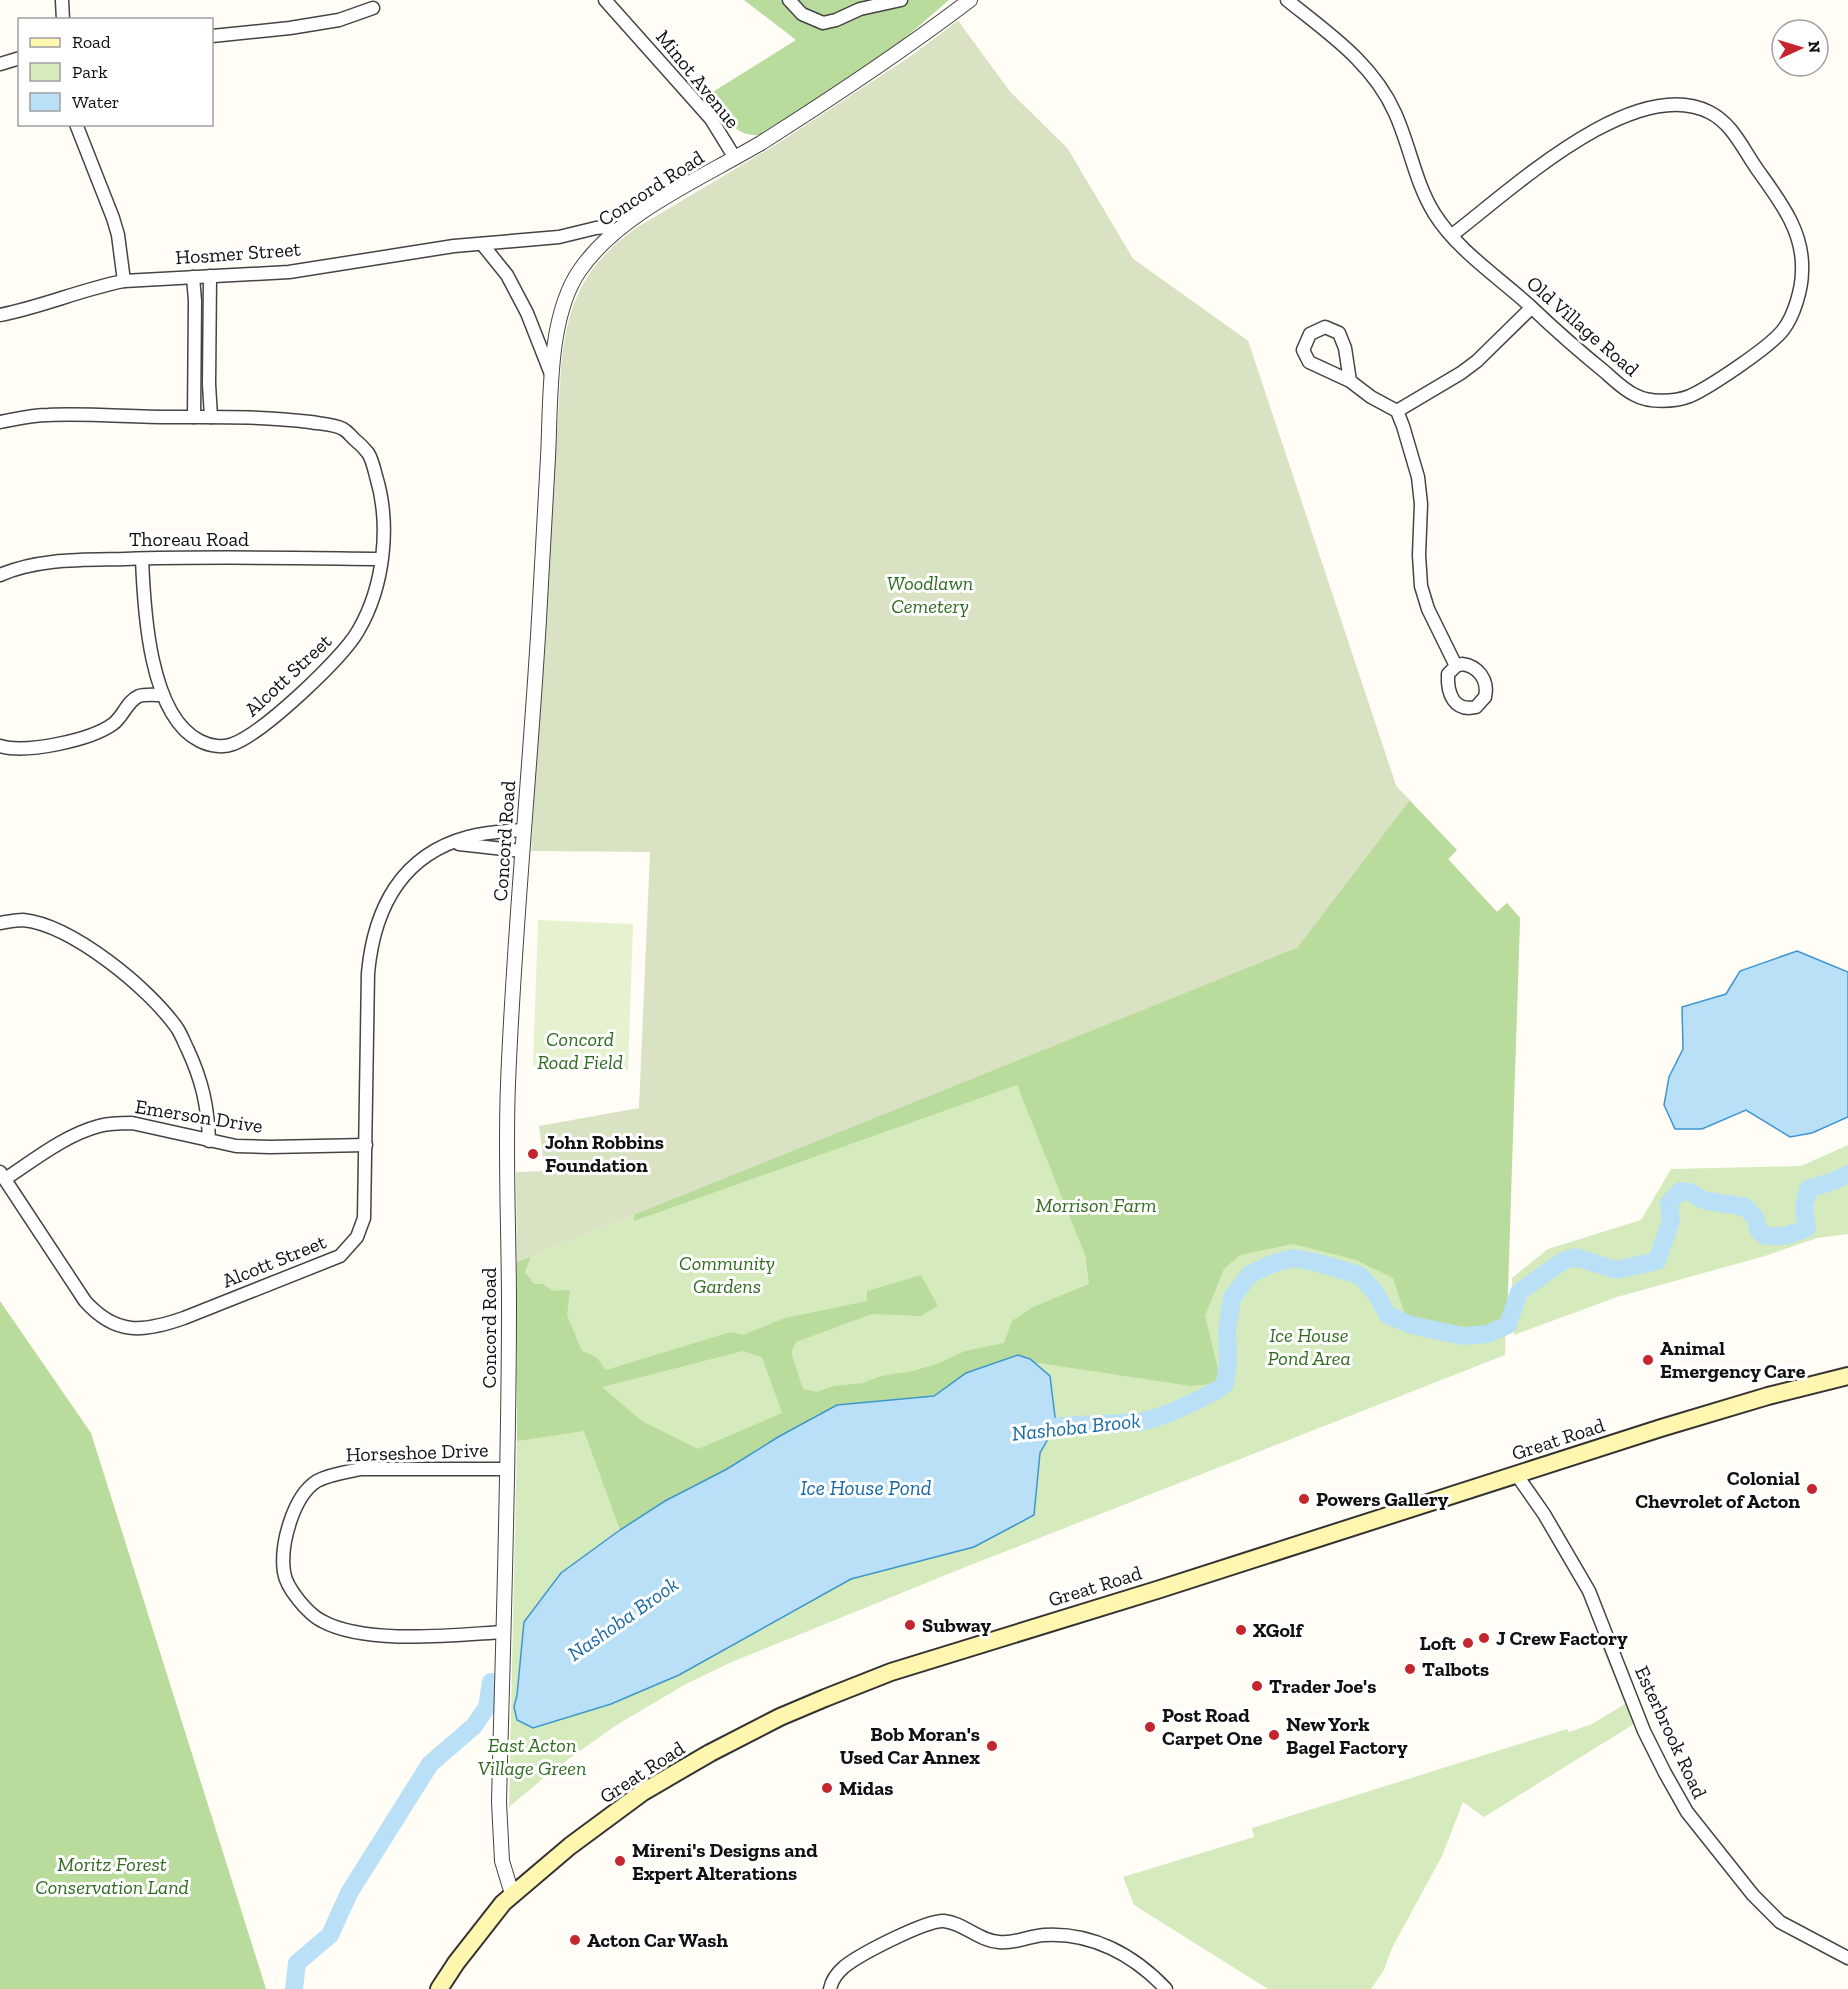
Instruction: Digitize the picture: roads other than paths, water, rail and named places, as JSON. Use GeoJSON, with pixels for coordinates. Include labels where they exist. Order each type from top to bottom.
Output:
{"type":"FeatureCollection","features":[{"type":"Feature","properties":{"kind":"main road","name":"Great Road"},"geometry":{"type":"LineString","coordinates":[[439,1989],[456,1963],[503,1903],[570,1846],[643,1792],[727,1744],[825,1698],[891,1672],[1516,1474],[1768,1396],[1848,1376]]}},
{"type":"Feature","properties":{"kind":"street"},"geometry":{"type":"LineString","coordinates":[[62,0],[63,18]]}},
{"type":"Feature","properties":{"kind":"street","name":"Minot Avenue"},"geometry":{"type":"LineString","coordinates":[[605,0],[711,119],[735,158]]}},
{"type":"Feature","properties":{"kind":"street"},"geometry":{"type":"LineString","coordinates":[[789,0],[802,14],[824,23],[860,9],[901,0]]}},
{"type":"Feature","properties":{"kind":"street","name":"Concord Road"},"geometry":{"type":"LineString","coordinates":[[512,1894],[502,1861],[499,1823],[509,1307],[508,1087],[553,380],[559,322],[572,283],[586,262],[616,231],[649,208],[735,158],[915,41],[969,0]]}},
{"type":"Feature","properties":{"kind":"street","name":"Old Village Road"},"geometry":{"type":"LineString","coordinates":[[1287,0],[1332,34],[1371,73],[1394,109],[1423,194],[1444,227],[1452,235],[1487,269],[1589,359],[1637,397],[1668,401],[1690,396],[1762,349],[1784,329],[1798,297],[1803,270],[1798,236],[1782,205],[1732,131],[1710,112],[1685,105],[1655,107],[1632,113],[1590,132],[1558,152],[1452,235]]}},
{"type":"Feature","properties":{"kind":"street"},"geometry":{"type":"LineString","coordinates":[[213,36],[290,28],[339,20],[373,8]]}},
{"type":"Feature","properties":{"kind":"street"},"geometry":{"type":"LineString","coordinates":[[0,64],[18,59]]}},
{"type":"Feature","properties":{"kind":"street"},"geometry":{"type":"LineString","coordinates":[[77,126],[113,218],[118,236],[124,281]]}},
{"type":"Feature","properties":{"kind":"street","name":"Hosmer Street"},"geometry":{"type":"LineString","coordinates":[[0,315],[28,309],[97,286],[124,281],[289,272],[454,246],[559,237],[602,227],[616,231]]}},
{"type":"Feature","properties":{"kind":"street"},"geometry":{"type":"LineString","coordinates":[[482,244],[507,275],[527,313],[553,380]]}},
{"type":"Feature","properties":{"kind":"street"},"geometry":{"type":"LineString","coordinates":[[210,276],[211,417]]}},
{"type":"Feature","properties":{"kind":"street"},"geometry":{"type":"LineString","coordinates":[[194,277],[194,417]]}},
{"type":"Feature","properties":{"kind":"street"},"geometry":{"type":"LineString","coordinates":[[1397,411],[1477,361],[1532,308]]}},
{"type":"Feature","properties":{"kind":"street"},"geometry":{"type":"LineString","coordinates":[[1350,381],[1345,348],[1339,333],[1324,327],[1310,334],[1303,350],[1307,360],[1317,367],[1350,381],[1371,397],[1397,411],[1418,477],[1421,504],[1419,571],[1421,586],[1432,617],[1456,666]]}},
{"type":"Feature","properties":{"kind":"street","name":"Alcott Street"},"geometry":{"type":"LineString","coordinates":[[0,422],[47,415],[294,420],[345,430],[369,454],[379,486],[383,546],[375,589],[367,613],[345,650],[253,734],[232,745],[217,746],[201,741],[188,733],[176,720],[162,695],[153,660],[144,605],[142,558]]}},
{"type":"Feature","properties":{"kind":"street","name":"Thoreau Road"},"geometry":{"type":"LineString","coordinates":[[0,575],[43,562],[142,558],[381,559]]}},
{"type":"Feature","properties":{"kind":"street"},"geometry":{"type":"LineString","coordinates":[[0,746],[10,749],[44,747],[83,737],[114,723],[139,696],[162,695]]}},
{"type":"Feature","properties":{"kind":"street","name":"Alcott Street"},"geometry":{"type":"LineString","coordinates":[[2,1175],[85,1301],[106,1321],[127,1328],[147,1329],[184,1318],[312,1269],[345,1253],[357,1237],[364,1218],[367,984],[375,926],[400,880],[422,858],[446,845],[484,833],[523,830]]}},
{"type":"Feature","properties":{"kind":"street","name":"Alcott Street"},"geometry":{"type":"LineString","coordinates":[[446,845],[474,844],[522,851]]}},
{"type":"Feature","properties":{"kind":"street"},"geometry":{"type":"LineString","coordinates":[[0,923],[20,920],[37,923],[58,932],[95,952],[144,990],[177,1029],[198,1071],[208,1110],[209,1141]]}},
{"type":"Feature","properties":{"kind":"street","name":"Emerson Drive"},"geometry":{"type":"LineString","coordinates":[[2,1175],[79,1134],[99,1126],[132,1124],[236,1146],[270,1148],[366,1145]]}},
{"type":"Feature","properties":{"kind":"street","name":"Horseshoe Drive"},"geometry":{"type":"LineString","coordinates":[[503,1632],[452,1635],[372,1635],[350,1632],[321,1621],[300,1602],[284,1574],[285,1543],[292,1515],[301,1497],[317,1482],[340,1473],[361,1469],[507,1468]]}},
{"type":"Feature","properties":{"kind":"street","name":"Esterbrook Road"},"geometry":{"type":"LineString","coordinates":[[1516,1474],[1544,1514],[1589,1592],[1644,1731],[1687,1812],[1753,1895],[1780,1922],[1848,1958]]}},
{"type":"Feature","properties":{"kind":"street"},"geometry":{"type":"LineString","coordinates":[[831,1985],[840,1970],[855,1959],[926,1924],[941,1921],[957,1925],[984,1939],[999,1942],[1053,1935],[1101,1944],[1129,1956],[1166,1989]]}},
{"type":"Feature","properties":{"kind":"water"},"geometry":{"type":"Polygon","coordinates":[[[1797,951],[1848,972],[1848,1117],[1812,1133],[1790,1137],[1746,1110],[1702,1129],[1675,1129],[1664,1105],[1669,1077],[1683,1049],[1682,1007],[1726,994],[1740,971],[1797,951]]]}},
{"type":"Feature","properties":{"kind":"water","name":"Ice House Pond"},"geometry":{"type":"Polygon","coordinates":[[[1018,1355],[1030,1359],[1050,1376],[1056,1425],[1040,1453],[1034,1515],[974,1547],[851,1579],[679,1675],[611,1704],[533,1728],[517,1720],[514,1707],[524,1622],[561,1573],[620,1530],[665,1501],[727,1469],[778,1437],[837,1405],[934,1396],[966,1373],[1018,1355]]]}},
{"type":"Feature","properties":{"kind":"waterway","name":"Nashoba Brook"},"geometry":{"type":"LineString","coordinates":[[1031,1430],[1058,1426],[1139,1422],[1184,1407],[1218,1389],[1225,1384],[1228,1361],[1227,1330],[1232,1298],[1250,1274],[1272,1264],[1294,1258],[1359,1275],[1375,1292],[1388,1315],[1411,1325],[1463,1336],[1487,1334],[1508,1325],[1519,1292],[1563,1261],[1575,1257],[1616,1270],[1657,1261],[1671,1221],[1669,1203],[1680,1191],[1690,1192],[1703,1200],[1745,1207],[1755,1217],[1759,1231],[1765,1236],[1785,1236],[1807,1228],[1804,1208],[1808,1189],[1848,1174]]}},
{"type":"Feature","properties":{"kind":"waterway","name":"Nashoba Brook"},"geometry":{"type":"LineString","coordinates":[[294,1989],[297,1963],[330,1935],[349,1893],[430,1764],[474,1726],[487,1707],[491,1682]]}},
{"type":"Feature","properties":{"kind":"place","name":"John Robbins Foundation"},"geometry":{"type":"Point","coordinates":[533,1154]}},
{"type":"Feature","properties":{"kind":"place","name":"Animal Emergency Care"},"geometry":{"type":"Point","coordinates":[1648,1360]}},
{"type":"Feature","properties":{"kind":"place","name":"Colonial Chevrolet of Acton"},"geometry":{"type":"Point","coordinates":[1812,1489]}},
{"type":"Feature","properties":{"kind":"place","name":"Powers Gallery"},"geometry":{"type":"Point","coordinates":[1304,1499]}},
{"type":"Feature","properties":{"kind":"place","name":"Subway"},"geometry":{"type":"Point","coordinates":[910,1625]}},
{"type":"Feature","properties":{"kind":"place","name":"XGolf"},"geometry":{"type":"Point","coordinates":[1241,1630]}},
{"type":"Feature","properties":{"kind":"place","name":"J Crew Factory"},"geometry":{"type":"Point","coordinates":[1484,1638]}},
{"type":"Feature","properties":{"kind":"place","name":"Loft"},"geometry":{"type":"Point","coordinates":[1468,1643]}},
{"type":"Feature","properties":{"kind":"place","name":"Talbots"},"geometry":{"type":"Point","coordinates":[1410,1669]}},
{"type":"Feature","properties":{"kind":"place","name":"Trader Joe's"},"geometry":{"type":"Point","coordinates":[1257,1686]}},
{"type":"Feature","properties":{"kind":"place","name":"Post Road Carpet One"},"geometry":{"type":"Point","coordinates":[1150,1727]}},
{"type":"Feature","properties":{"kind":"place","name":"New York Bagel Factory"},"geometry":{"type":"Point","coordinates":[1274,1735]}},
{"type":"Feature","properties":{"kind":"place","name":"Bob Moran's Used Car Annex"},"geometry":{"type":"Point","coordinates":[992,1746]}},
{"type":"Feature","properties":{"kind":"place","name":"Midas"},"geometry":{"type":"Point","coordinates":[827,1788]}},
{"type":"Feature","properties":{"kind":"place","name":"Mireni's Designs and Expert Alterations"},"geometry":{"type":"Point","coordinates":[620,1861]}},
{"type":"Feature","properties":{"kind":"place","name":"Acton Car Wash"},"geometry":{"type":"Point","coordinates":[575,1940]}},
{"type":"Feature","properties":{"kind":"park label","name":"Woodlawn Cemetery"},"geometry":{"type":"Point","coordinates":[930,594]}},
{"type":"Feature","properties":{"kind":"park label","name":"Concord Road Field"},"geometry":{"type":"Point","coordinates":[580,1050]}},
{"type":"Feature","properties":{"kind":"park label","name":"Morrison Farm"},"geometry":{"type":"Point","coordinates":[1096,1205]}},
{"type":"Feature","properties":{"kind":"park label","name":"Community Gardens"},"geometry":{"type":"Point","coordinates":[727,1274]}},
{"type":"Feature","properties":{"kind":"park label","name":"Ice House Pond Area"},"geometry":{"type":"Point","coordinates":[1309,1346]}},
{"type":"Feature","properties":{"kind":"park label","name":"East Acton Village Green"},"geometry":{"type":"Point","coordinates":[532,1756]}},
{"type":"Feature","properties":{"kind":"park label","name":"Moritz Forest Conservation Land"},"geometry":{"type":"Point","coordinates":[112,1876]}}]}
